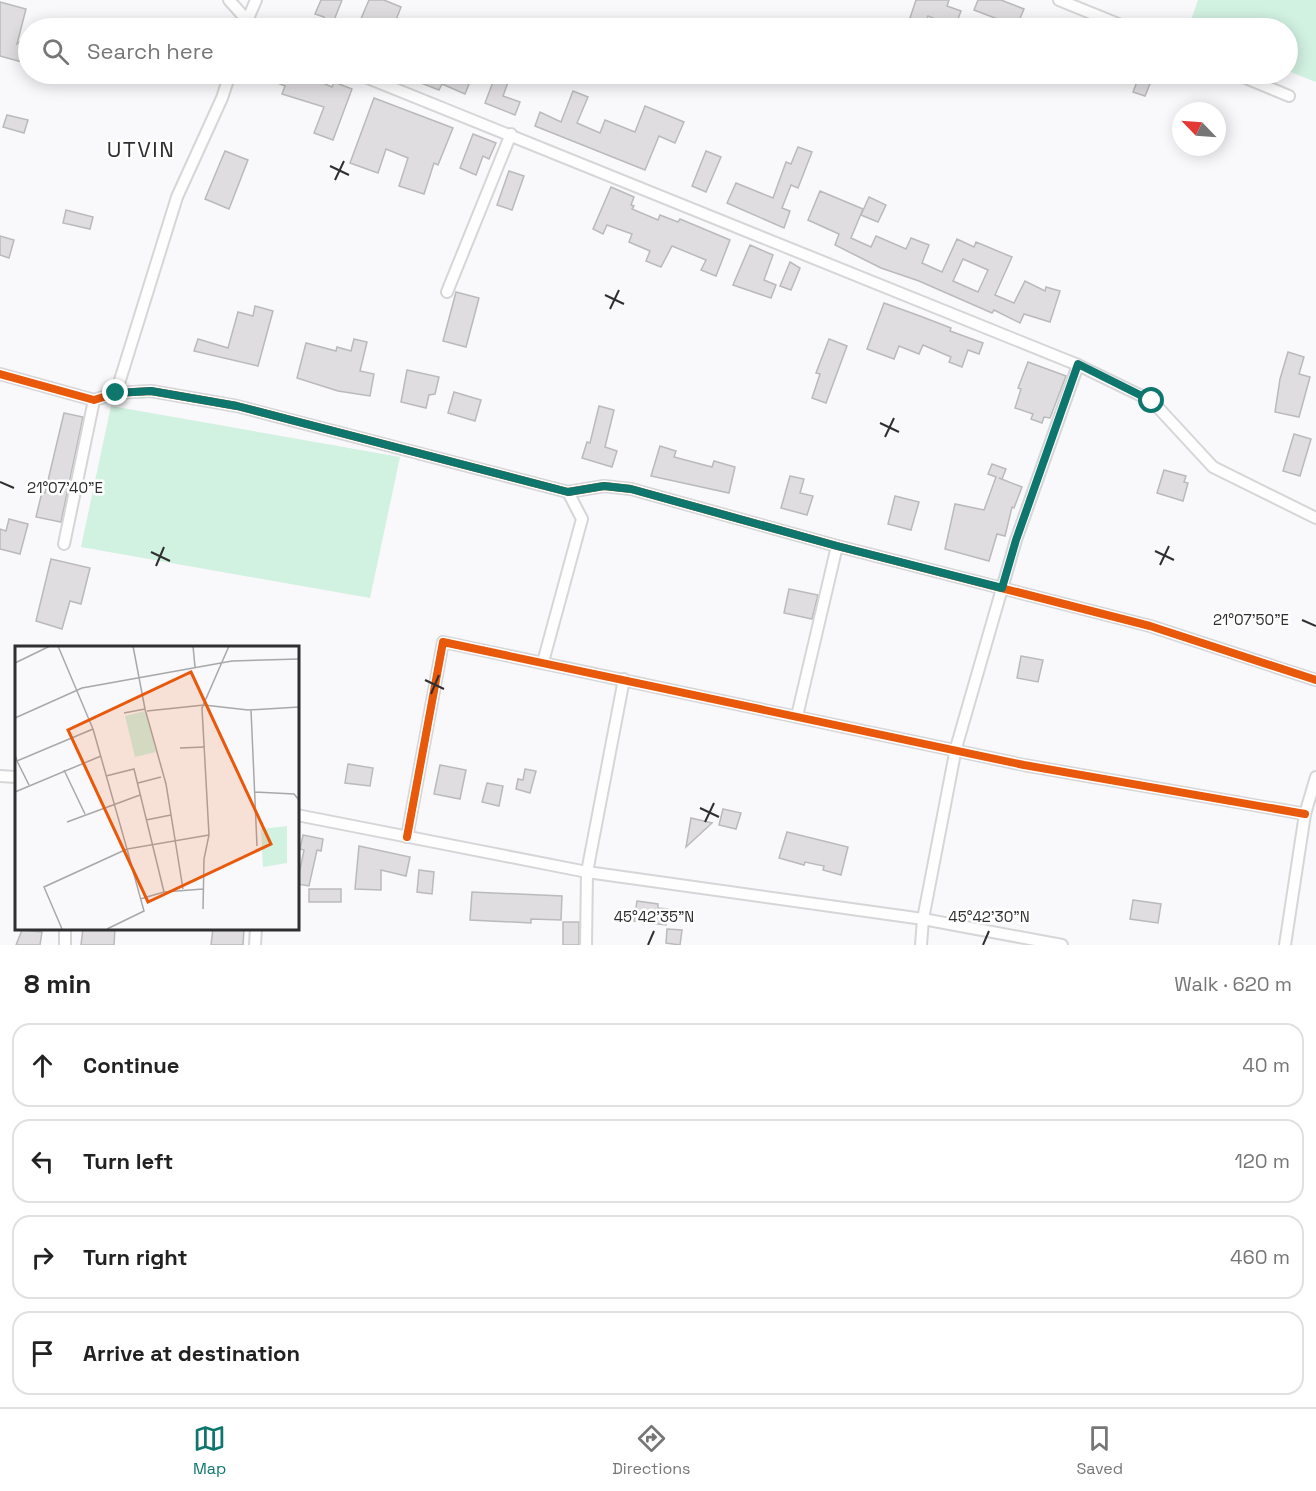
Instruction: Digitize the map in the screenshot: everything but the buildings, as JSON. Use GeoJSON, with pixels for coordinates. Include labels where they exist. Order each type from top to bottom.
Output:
{"type":"FeatureCollection","features":[{"type":"Feature","properties":{"kind":"street"},"geometry":{"type":"LineString","coordinates":[[229,0],[242,18]]}},
{"type":"Feature","properties":{"kind":"street"},"geometry":{"type":"LineString","coordinates":[[250,18],[256,0]]}},
{"type":"Feature","properties":{"kind":"street"},"geometry":{"type":"LineString","coordinates":[[1059,0],[1103,18]]}},
{"type":"Feature","properties":{"kind":"street"},"geometry":{"type":"LineString","coordinates":[[116,393],[177,197],[227,84]]}},
{"type":"Feature","properties":{"kind":"street"},"geometry":{"type":"LineString","coordinates":[[384,84],[1078,364],[1152,401],[1213,467],[1316,518]]}},
{"type":"Feature","properties":{"kind":"street"},"geometry":{"type":"LineString","coordinates":[[1260,84],[1289,96]]}},
{"type":"Feature","properties":{"kind":"street"},"geometry":{"type":"LineString","coordinates":[[447,292],[511,134]]}},
{"type":"Feature","properties":{"kind":"street"},"geometry":{"type":"LineString","coordinates":[[921,945],[923,919],[956,750],[1016,540],[1078,364]]}},
{"type":"Feature","properties":{"kind":"street"},"geometry":{"type":"LineString","coordinates":[[0,374],[94,400],[116,393],[151,391],[237,406],[568,492],[604,486],[631,489],[837,546],[1150,626],[1316,680]]}},
{"type":"Feature","properties":{"kind":"street"},"geometry":{"type":"LineString","coordinates":[[64,544],[94,400]]}},
{"type":"Feature","properties":{"kind":"street"},"geometry":{"type":"LineString","coordinates":[[543,662],[582,519],[568,492]]}},
{"type":"Feature","properties":{"kind":"street"},"geometry":{"type":"LineString","coordinates":[[797,716],[837,546]]}},
{"type":"Feature","properties":{"kind":"street"},"geometry":{"type":"LineString","coordinates":[[407,837],[443,642],[956,750],[1305,814]]}},
{"type":"Feature","properties":{"kind":"street"},"geometry":{"type":"LineString","coordinates":[[586,945],[587,872],[624,679]]}},
{"type":"Feature","properties":{"kind":"street"},"geometry":{"type":"LineString","coordinates":[[0,776],[15,777]]}},
{"type":"Feature","properties":{"kind":"street"},"geometry":{"type":"LineString","coordinates":[[1285,945],[1305,814],[1316,777]]}},
{"type":"Feature","properties":{"kind":"street"},"geometry":{"type":"LineString","coordinates":[[298,815],[587,872],[923,919],[1062,945]]}},
{"type":"Feature","properties":{"kind":"street"},"geometry":{"type":"LineString","coordinates":[[255,945],[256,930]]}},
{"type":"Feature","properties":{"kind":"green space"},"geometry":{"type":"Polygon","coordinates":[[[1198,0],[1316,0],[1316,82],[1298,75],[1298,18],[1192,18],[1198,0]]]}},
{"type":"Feature","properties":{"kind":"green space"},"geometry":{"type":"Polygon","coordinates":[[[111,406],[400,457],[370,598],[81,547],[111,406]]]}},
{"type":"Feature","properties":{"kind":"cycle path"},"geometry":{"type":"LineString","coordinates":[[0,374],[94,400],[116,393],[151,391],[237,406],[568,492],[604,486],[631,489],[837,546],[1150,626],[1316,680]]}},
{"type":"Feature","properties":{"kind":"cycle path"},"geometry":{"type":"LineString","coordinates":[[407,837],[443,642],[1024,765],[1305,814]]}},
{"type":"Feature","properties":{"kind":"district","name":"UTVIN"},"geometry":{"type":"Point","coordinates":[141,149]}},
{"type":"Feature","properties":{"kind":"route"},"geometry":{"type":"LineString","coordinates":[[116,393],[151,391],[237,406],[568,492],[604,486],[631,489],[837,546],[1002,588],[1016,540],[1078,364],[1152,401]]}}]}
